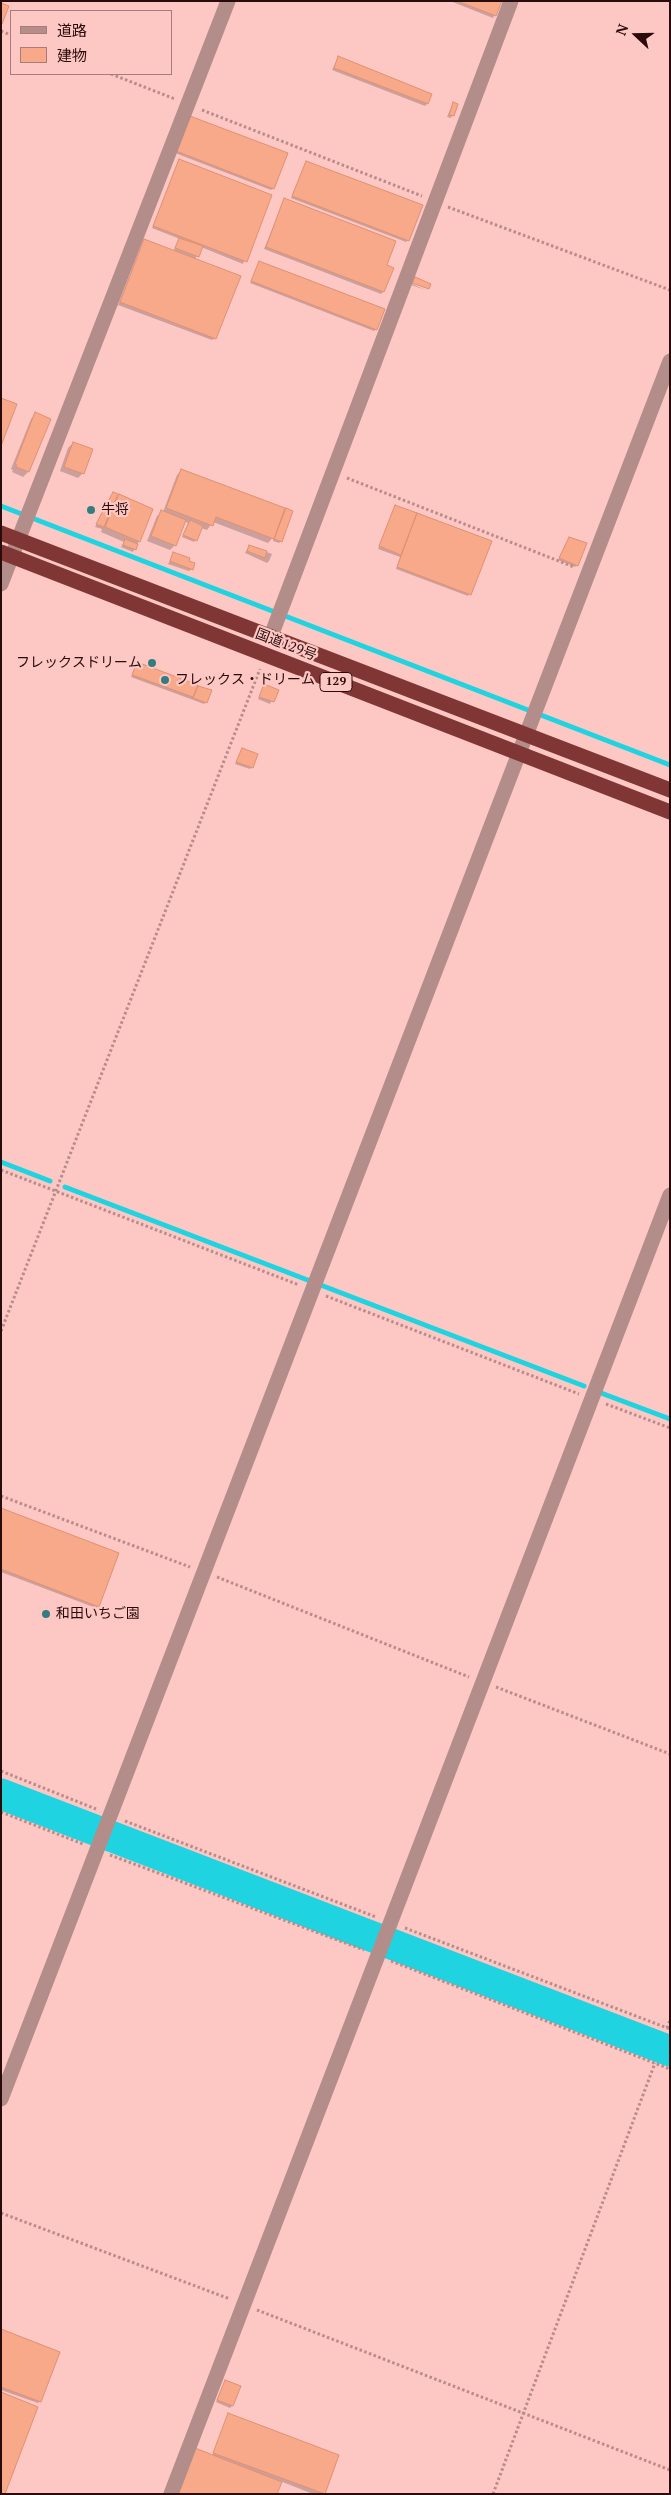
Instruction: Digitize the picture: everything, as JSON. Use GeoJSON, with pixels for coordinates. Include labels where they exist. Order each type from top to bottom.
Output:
{"type":"FeatureCollection","features":[{"type":"Feature","properties":{"kind":"highway","name":"国道129号"},"geometry":{"type":"LineString","coordinates":[[1,533],[670,790]]}},
{"type":"Feature","properties":{"kind":"highway","name":"国道129号"},"geometry":{"type":"LineString","coordinates":[[7,554],[670,812]]}},
{"type":"Feature","properties":{"kind":"street"},"geometry":{"type":"LineString","coordinates":[[1,584],[7,554],[18,539],[228,1]]}},
{"type":"Feature","properties":{"kind":"street"},"geometry":{"type":"LineString","coordinates":[[271,636],[511,1]]}},
{"type":"Feature","properties":{"kind":"street"},"geometry":{"type":"LineString","coordinates":[[1,2099],[670,361]]}},
{"type":"Feature","properties":{"kind":"street"},"geometry":{"type":"LineString","coordinates":[[171,2494],[670,1195]]}},
{"type":"Feature","properties":{"kind":"path"},"geometry":{"type":"LineString","coordinates":[[113,75],[434,201],[670,290]]}},
{"type":"Feature","properties":{"kind":"path"},"geometry":{"type":"LineString","coordinates":[[333,472],[588,572]]}},
{"type":"Feature","properties":{"kind":"path"},"geometry":{"type":"LineString","coordinates":[[1,1331],[266,654]]}},
{"type":"Feature","properties":{"kind":"path"},"geometry":{"type":"LineString","coordinates":[[1,1170],[314,1284],[591,1398],[670,1428]]}},
{"type":"Feature","properties":{"kind":"path"},"geometry":{"type":"LineString","coordinates":[[1,1496],[204,1572],[670,1754]]}},
{"type":"Feature","properties":{"kind":"path"},"geometry":{"type":"LineString","coordinates":[[1,1771],[109,1818]]}},
{"type":"Feature","properties":{"kind":"path"},"geometry":{"type":"LineString","coordinates":[[1,1812],[378,1954],[670,2069]]}},
{"type":"Feature","properties":{"kind":"path"},"geometry":{"type":"LineString","coordinates":[[667,2028],[670,2020]]}},
{"type":"Feature","properties":{"kind":"path"},"geometry":{"type":"LineString","coordinates":[[493,2494],[655,2063]]}},
{"type":"Feature","properties":{"kind":"path"},"geometry":{"type":"LineString","coordinates":[[1,2213],[670,2470]]}},
{"type":"Feature","properties":{"kind":"building"},"geometry":{"type":"Polygon","coordinates":[[[457,1],[502,1],[496,16],[457,1]]]}},
{"type":"Feature","properties":{"kind":"building"},"geometry":{"type":"Polygon","coordinates":[[[1,3],[9,6],[2,24],[1,24],[1,3]]]}},
{"type":"Feature","properties":{"kind":"building"},"geometry":{"type":"Polygon","coordinates":[[[338,56],[432,94],[428,104],[334,68],[338,56]]]}},
{"type":"Feature","properties":{"kind":"building"},"geometry":{"type":"Polygon","coordinates":[[[453,102],[458,104],[454,116],[449,115],[453,102]]]}},
{"type":"Feature","properties":{"kind":"building"},"geometry":{"type":"Polygon","coordinates":[[[190,116],[288,153],[274,189],[176,151],[190,116]]]}},
{"type":"Feature","properties":{"kind":"building"},"geometry":{"type":"Polygon","coordinates":[[[179,159],[272,195],[247,262],[153,226],[179,159]]]}},
{"type":"Feature","properties":{"kind":"building"},"geometry":{"type":"Polygon","coordinates":[[[306,161],[423,205],[409,241],[292,196],[306,161]]]}},
{"type":"Feature","properties":{"kind":"building"},"geometry":{"type":"Polygon","coordinates":[[[284,198],[396,241],[387,265],[394,268],[384,292],[266,247],[284,198]]]}},
{"type":"Feature","properties":{"kind":"building"},"geometry":{"type":"Polygon","coordinates":[[[179,238],[203,246],[199,257],[175,248],[179,238]]]}},
{"type":"Feature","properties":{"kind":"building"},"geometry":{"type":"Polygon","coordinates":[[[144,239],[241,276],[216,339],[120,302],[144,239]]]}},
{"type":"Feature","properties":{"kind":"building"},"geometry":{"type":"Polygon","coordinates":[[[259,261],[385,309],[377,330],[251,281],[259,261]]]}},
{"type":"Feature","properties":{"kind":"building"},"geometry":{"type":"Polygon","coordinates":[[[415,277],[431,284],[429,289],[412,283],[415,277]]]}},
{"type":"Feature","properties":{"kind":"building"},"geometry":{"type":"Polygon","coordinates":[[[1,398],[17,404],[1,446],[1,398]]]}},
{"type":"Feature","properties":{"kind":"building"},"geometry":{"type":"Polygon","coordinates":[[[35,412],[51,419],[29,472],[16,467],[17,465],[15,464],[35,412]]]}},
{"type":"Feature","properties":{"kind":"building"},"geometry":{"type":"Polygon","coordinates":[[[73,442],[93,449],[84,474],[64,467],[73,442]]]}},
{"type":"Feature","properties":{"kind":"building"},"geometry":{"type":"Polygon","coordinates":[[[181,469],[285,508],[274,539],[216,517],[213,526],[166,508],[181,469]]]}},
{"type":"Feature","properties":{"kind":"building"},"geometry":{"type":"Polygon","coordinates":[[[113,492],[118,494],[104,527],[96,524],[113,492]]]}},
{"type":"Feature","properties":{"kind":"building"},"geometry":{"type":"Polygon","coordinates":[[[119,494],[153,509],[140,542],[105,527],[119,494]]]}},
{"type":"Feature","properties":{"kind":"building"},"geometry":{"type":"Polygon","coordinates":[[[395,505],[417,513],[401,555],[379,546],[395,505]]]}},
{"type":"Feature","properties":{"kind":"building"},"geometry":{"type":"Polygon","coordinates":[[[286,508],[293,511],[282,542],[274,539],[286,508]]]}},
{"type":"Feature","properties":{"kind":"building"},"geometry":{"type":"Polygon","coordinates":[[[161,510],[186,520],[176,546],[151,536],[161,510]]]}},
{"type":"Feature","properties":{"kind":"building"},"geometry":{"type":"Polygon","coordinates":[[[417,513],[492,541],[471,595],[397,567],[417,513]]]}},
{"type":"Feature","properties":{"kind":"building"},"geometry":{"type":"Polygon","coordinates":[[[190,520],[203,526],[197,541],[183,535],[190,520]]]}},
{"type":"Feature","properties":{"kind":"building"},"geometry":{"type":"Polygon","coordinates":[[[569,537],[587,543],[578,566],[559,558],[569,537]]]}},
{"type":"Feature","properties":{"kind":"building"},"geometry":{"type":"Polygon","coordinates":[[[125,539],[138,544],[136,550],[123,545],[125,539]]]}},
{"type":"Feature","properties":{"kind":"building"},"geometry":{"type":"Polygon","coordinates":[[[249,545],[267,551],[265,558],[247,551],[249,545]]]}},
{"type":"Feature","properties":{"kind":"building"},"geometry":{"type":"Polygon","coordinates":[[[173,552],[190,558],[189,561],[195,563],[193,570],[170,561],[173,552]]]}},
{"type":"Feature","properties":{"kind":"building","name":"フレックス・ドリーム"},"geometry":{"type":"Polygon","coordinates":[[[137,662],[198,685],[193,697],[132,675],[137,662]]]}},
{"type":"Feature","properties":{"kind":"building"},"geometry":{"type":"Polygon","coordinates":[[[264,684],[279,690],[274,702],[259,697],[264,684]]]}},
{"type":"Feature","properties":{"kind":"building"},"geometry":{"type":"Polygon","coordinates":[[[198,686],[212,690],[207,703],[193,698],[198,686]]]}},
{"type":"Feature","properties":{"kind":"building"},"geometry":{"type":"Polygon","coordinates":[[[242,748],[258,754],[253,768],[236,762],[242,748]]]}},
{"type":"Feature","properties":{"kind":"building"},"geometry":{"type":"Polygon","coordinates":[[[1,1508],[119,1553],[99,1607],[1,1569],[1,1508]]]}},
{"type":"Feature","properties":{"kind":"building"},"geometry":{"type":"Polygon","coordinates":[[[1,2329],[60,2352],[41,2402],[1,2387],[1,2329]]]}},
{"type":"Feature","properties":{"kind":"building"},"geometry":{"type":"Polygon","coordinates":[[[225,2380],[241,2386],[233,2406],[217,2400],[225,2380]]]}},
{"type":"Feature","properties":{"kind":"building"},"geometry":{"type":"Polygon","coordinates":[[[1,2392],[38,2407],[5,2494],[1,2494],[1,2392]]]}},
{"type":"Feature","properties":{"kind":"building"},"geometry":{"type":"Polygon","coordinates":[[[228,2413],[339,2455],[325,2494],[213,2453],[228,2413]]]}},
{"type":"Feature","properties":{"kind":"building"},"geometry":{"type":"Polygon","coordinates":[[[195,2448],[282,2482],[277,2494],[178,2494],[195,2448]]]}},
{"type":"Feature","properties":{"kind":"waterway"},"geometry":{"type":"LineString","coordinates":[[1,506],[670,765]]}},
{"type":"Feature","properties":{"kind":"waterway"},"geometry":{"type":"LineString","coordinates":[[1,1162],[50,1181]]}},
{"type":"Feature","properties":{"kind":"waterway"},"geometry":{"type":"LineString","coordinates":[[65,1187],[584,1386]]}},
{"type":"Feature","properties":{"kind":"waterway"},"geometry":{"type":"LineString","coordinates":[[601,1393],[670,1419]]}},
{"type":"Feature","properties":{"kind":"waterway"},"geometry":{"type":"LineString","coordinates":[[1,1794],[670,2051]]}},
{"type":"Feature","properties":{"kind":"place","name":"牛将"},"geometry":{"type":"Point","coordinates":[91,510]}},
{"type":"Feature","properties":{"kind":"place","name":"フレックスドリーム"},"geometry":{"type":"Point","coordinates":[152,663]}},
{"type":"Feature","properties":{"kind":"place","name":"フレックス・ドリーム"},"geometry":{"type":"Point","coordinates":[165,680]}},
{"type":"Feature","properties":{"kind":"place","name":"和田いちご園"},"geometry":{"type":"Point","coordinates":[46,1614]}}]}
